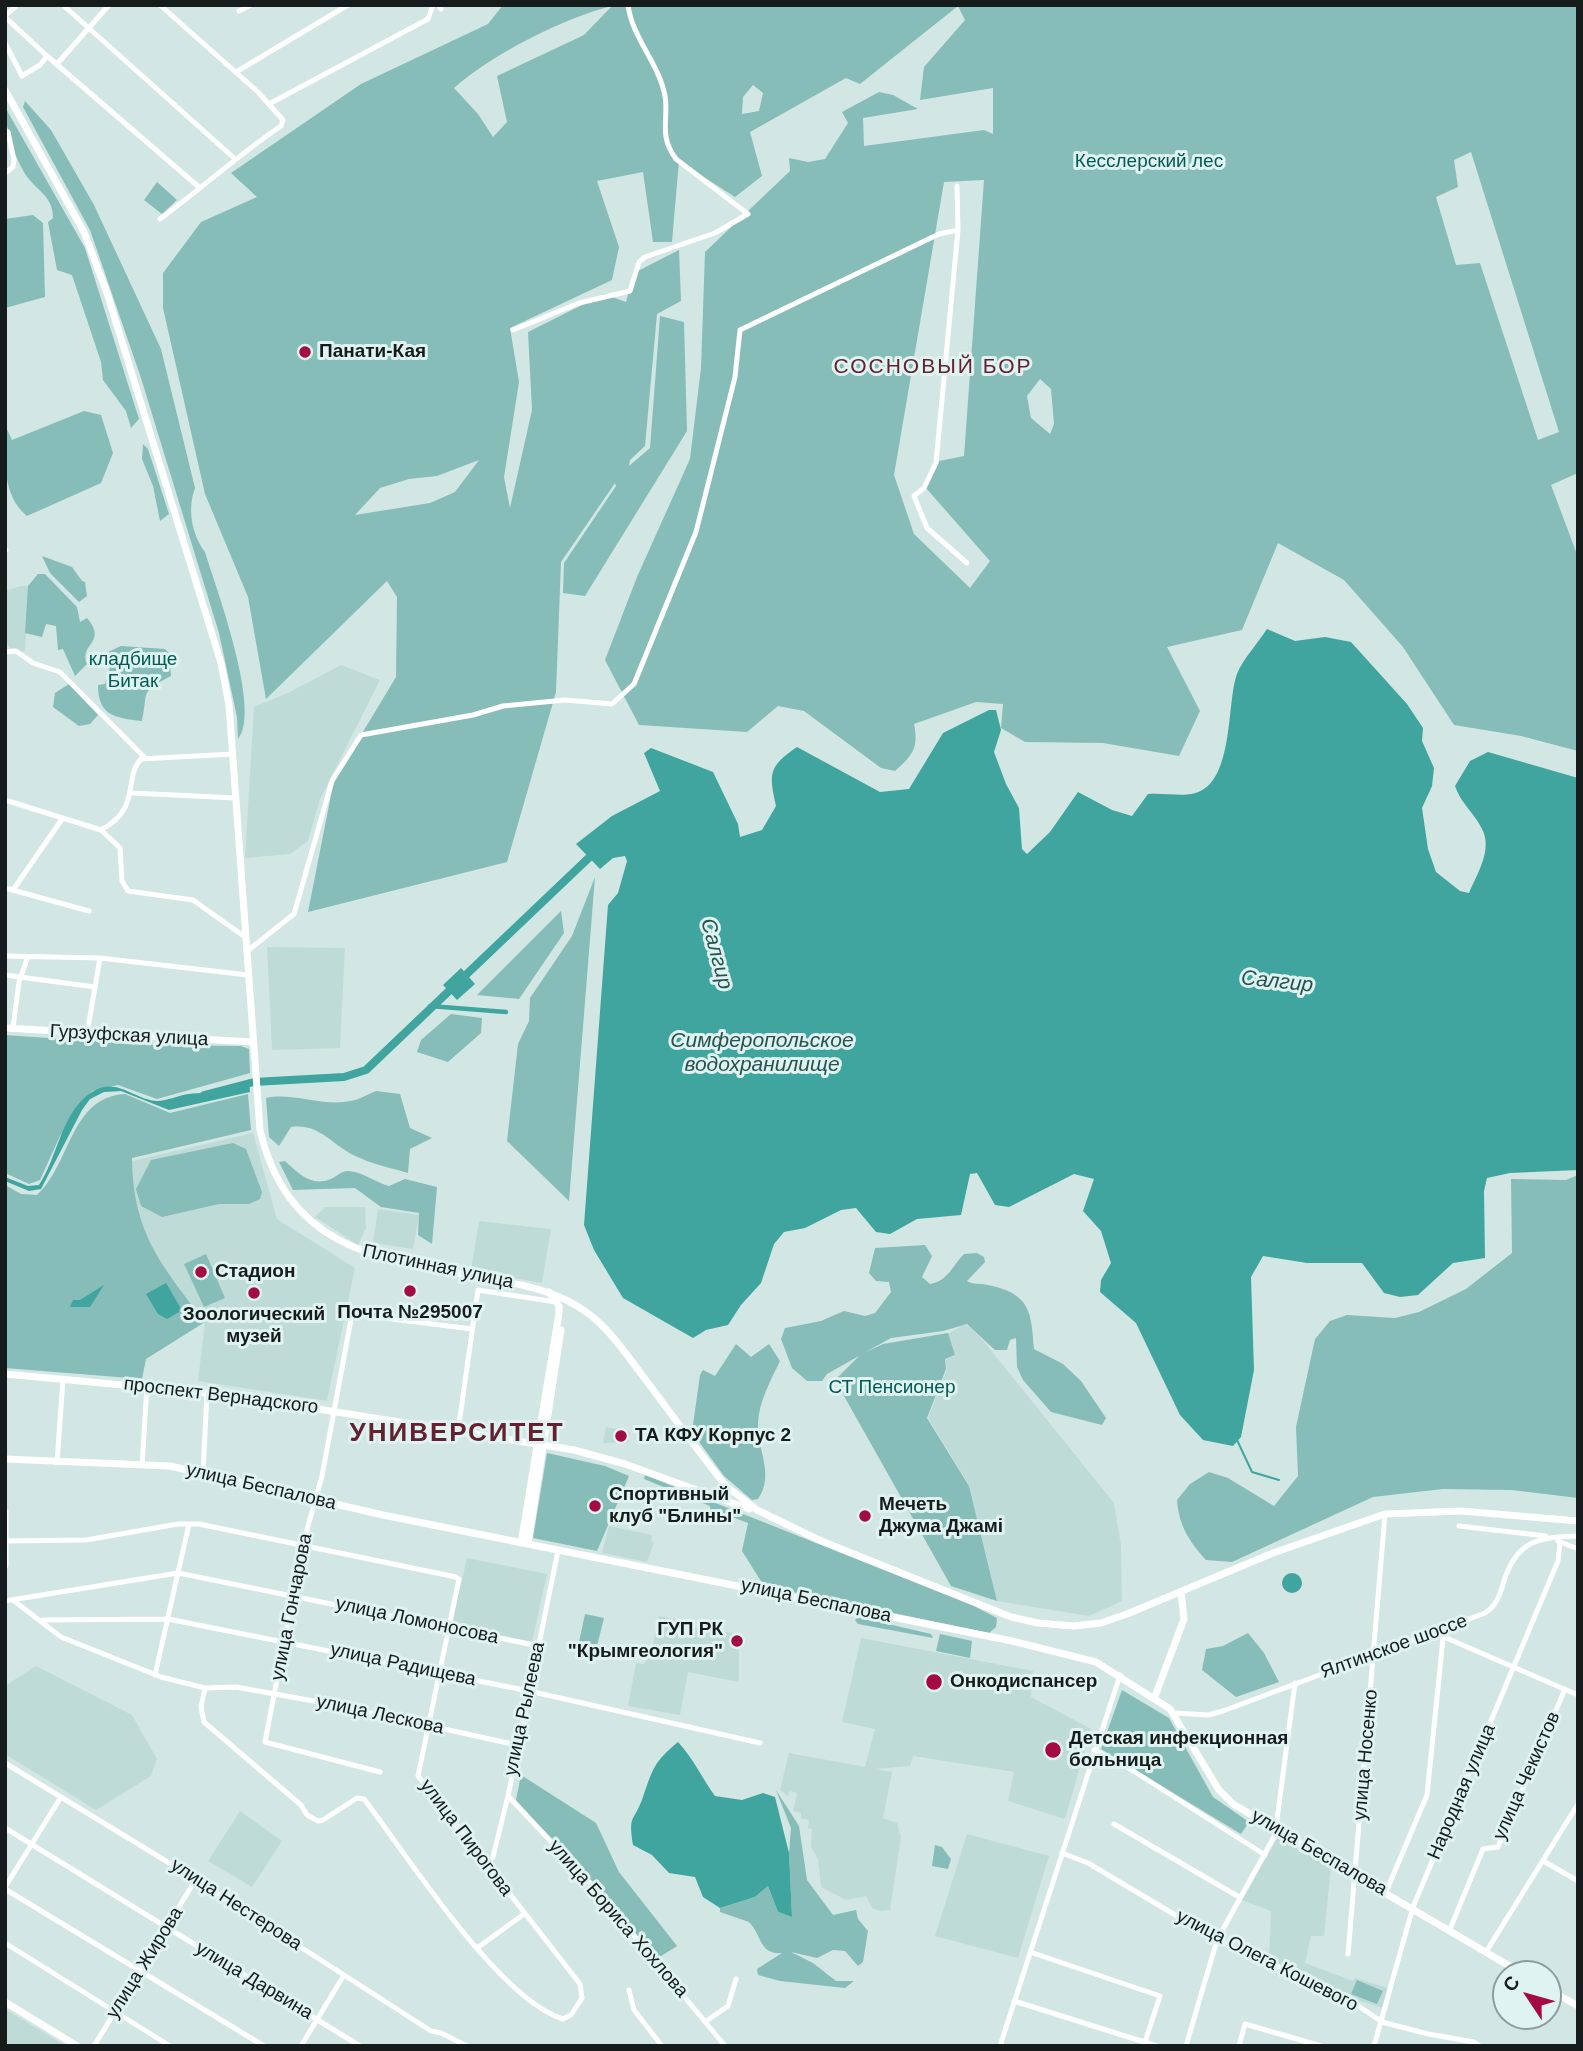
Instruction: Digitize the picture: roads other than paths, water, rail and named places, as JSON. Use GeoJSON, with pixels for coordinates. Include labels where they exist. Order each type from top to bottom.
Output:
{"type":"FeatureCollection","features":[{"type":"Feature","properties":{"kind":"main road","name":"Плотинная улица"},"geometry":{"type":"LineString","coordinates":[[5,90],[64,191],[84,232],[105,289],[219,657],[229,705],[260,1130],[276,1177],[299,1210],[350,1247],[380,1258],[548,1292],[566,1299]]}},
{"type":"Feature","properties":{"kind":"main road","name":"Гурзуфская улица"},"geometry":{"type":"LineString","coordinates":[[9,1028],[253,1042]]}},
{"type":"Feature","properties":{"kind":"main road"},"geometry":{"type":"LineString","coordinates":[[541,1445],[559,1313],[557,1302],[548,1292]]}},
{"type":"Feature","properties":{"kind":"main road"},"geometry":{"type":"LineString","coordinates":[[524,1543],[566,1299]]}},
{"type":"Feature","properties":{"kind":"main road"},"geometry":{"type":"LineString","coordinates":[[566,1299],[607,1336],[737,1506],[1012,1617],[1038,1623],[1073,1626],[1101,1623],[1285,1548],[1385,1514],[1461,1511],[1578,1521]]}},
{"type":"Feature","properties":{"kind":"main road"},"geometry":{"type":"LineString","coordinates":[[566,1299],[592,1316],[615,1340],[726,1486],[766,1515],[801,1532]]}},
{"type":"Feature","properties":{"kind":"main road","name":"проспект Вернадского"},"geometry":{"type":"LineString","coordinates":[[5,1374],[208,1392],[335,1410],[541,1445],[603,1457],[766,1515]]}},
{"type":"Feature","properties":{"kind":"main road","name":"улица Беспалова"},"geometry":{"type":"LineString","coordinates":[[5,1459],[170,1466],[315,1499],[1090,1660],[1120,1675],[1175,1713],[1219,1790],[1233,1804],[1499,1960]]}},
{"type":"Feature","properties":{"kind":"main road"},"geometry":{"type":"LineString","coordinates":[[5,1511],[5,1565]]}},
{"type":"Feature","properties":{"kind":"main road"},"geometry":{"type":"LineString","coordinates":[[1154,1699],[1184,1619],[1181,1592]]}},
{"type":"Feature","properties":{"kind":"main road"},"geometry":{"type":"LineString","coordinates":[[1562,1997],[1578,2006]]}},
{"type":"Feature","properties":{"kind":"main road"},"geometry":{"type":"LineString","coordinates":[[5,2002],[76,2046]]}},
{"type":"Feature","properties":{"kind":"street"},"geometry":{"type":"LineString","coordinates":[[17,5],[5,17],[165,161],[200,188]]}},
{"type":"Feature","properties":{"kind":"street"},"geometry":{"type":"LineString","coordinates":[[63,5],[234,158]]}},
{"type":"Feature","properties":{"kind":"street"},"geometry":{"type":"LineString","coordinates":[[57,64],[109,5]]}},
{"type":"Feature","properties":{"kind":"street"},"geometry":{"type":"LineString","coordinates":[[160,5],[236,72],[283,120],[281,126],[234,158],[219,174],[160,219]]}},
{"type":"Feature","properties":{"kind":"street"},"geometry":{"type":"LineString","coordinates":[[239,11],[251,5]]}},
{"type":"Feature","properties":{"kind":"street"},"geometry":{"type":"LineString","coordinates":[[236,72],[348,5]]}},
{"type":"Feature","properties":{"kind":"street"},"geometry":{"type":"LineString","coordinates":[[269,104],[429,19],[433,5]]}},
{"type":"Feature","properties":{"kind":"street"},"geometry":{"type":"LineString","coordinates":[[513,330],[579,303],[630,291],[639,262],[645,257],[715,233],[748,214],[676,159],[669,149],[663,121],[665,97],[631,23],[628,5]]}},
{"type":"Feature","properties":{"kind":"street"},"geometry":{"type":"LineString","coordinates":[[5,43],[22,76],[40,65],[47,56]]}},
{"type":"Feature","properties":{"kind":"street"},"geometry":{"type":"LineString","coordinates":[[5,130],[8,132],[14,164],[5,173]]}},
{"type":"Feature","properties":{"kind":"street"},"geometry":{"type":"LineString","coordinates":[[957,186],[958,230],[936,463],[924,488],[914,496],[927,528],[967,563]]}},
{"type":"Feature","properties":{"kind":"street"},"geometry":{"type":"LineString","coordinates":[[246,952],[294,914],[331,781],[361,735],[473,715],[503,706],[565,700],[612,704],[634,684],[696,532],[732,390],[740,330],[939,234],[958,230]]}},
{"type":"Feature","properties":{"kind":"street"},"geometry":{"type":"LineString","coordinates":[[5,652],[16,651],[33,663],[60,672],[145,758]]}},
{"type":"Feature","properties":{"kind":"street"},"geometry":{"type":"LineString","coordinates":[[101,830],[119,818],[132,793],[137,764],[145,758],[233,754]]}},
{"type":"Feature","properties":{"kind":"street"},"geometry":{"type":"LineString","coordinates":[[132,793],[236,798]]}},
{"type":"Feature","properties":{"kind":"street"},"geometry":{"type":"LineString","coordinates":[[5,800],[101,830],[120,848],[122,881],[128,891],[193,900],[245,937]]}},
{"type":"Feature","properties":{"kind":"street"},"geometry":{"type":"LineString","coordinates":[[13,890],[62,819]]}},
{"type":"Feature","properties":{"kind":"street"},"geometry":{"type":"LineString","coordinates":[[5,888],[45,902],[89,911]]}},
{"type":"Feature","properties":{"kind":"street"},"geometry":{"type":"LineString","coordinates":[[5,956],[27,959],[100,958],[248,975]]}},
{"type":"Feature","properties":{"kind":"street"},"geometry":{"type":"LineString","coordinates":[[87,1034],[100,958]]}},
{"type":"Feature","properties":{"kind":"street"},"geometry":{"type":"LineString","coordinates":[[9,1028],[20,977],[27,959]]}},
{"type":"Feature","properties":{"kind":"street"},"geometry":{"type":"LineString","coordinates":[[5,975],[94,987]]}},
{"type":"Feature","properties":{"kind":"street","name":"Плотинная улица"},"geometry":{"type":"LineString","coordinates":[[472,1329],[478,1290],[557,1302]]}},
{"type":"Feature","properties":{"kind":"street","name":"улица Гончарова"},"geometry":{"type":"LineString","coordinates":[[380,1772],[265,1742],[303,1544],[335,1410],[352,1314],[472,1329]]}},
{"type":"Feature","properties":{"kind":"street"},"geometry":{"type":"LineString","coordinates":[[458,1431],[472,1329]]}},
{"type":"Feature","properties":{"kind":"street"},"geometry":{"type":"LineString","coordinates":[[57,1463],[63,1378]]}},
{"type":"Feature","properties":{"kind":"street"},"geometry":{"type":"LineString","coordinates":[[142,1465],[148,1386]]}},
{"type":"Feature","properties":{"kind":"street"},"geometry":{"type":"LineString","coordinates":[[203,1474],[208,1392]]}},
{"type":"Feature","properties":{"kind":"street","name":"улица Носенко"},"geometry":{"type":"LineString","coordinates":[[1348,1954],[1357,1875],[1385,1514]]}},
{"type":"Feature","properties":{"kind":"street"},"geometry":{"type":"LineString","coordinates":[[155,1675],[189,1524]]}},
{"type":"Feature","properties":{"kind":"street"},"geometry":{"type":"LineString","coordinates":[[6,1541],[86,1539],[189,1524],[303,1544]]}},
{"type":"Feature","properties":{"kind":"street"},"geometry":{"type":"LineString","coordinates":[[1459,1526],[1551,1536],[1578,1549]]}},
{"type":"Feature","properties":{"kind":"street","name":"Ялтинское шоссе"},"geometry":{"type":"LineString","coordinates":[[1175,1713],[1208,1715],[1223,1711],[1444,1629],[1493,1608],[1513,1559],[1528,1544],[1551,1536],[1578,1536]]}},
{"type":"Feature","properties":{"kind":"street","name":"Народная улица"},"geometry":{"type":"LineString","coordinates":[[1374,2046],[1413,1907],[1558,1560],[1560,1542]]}},
{"type":"Feature","properties":{"kind":"street","name":"улица Пирогова"},"geometry":{"type":"LineString","coordinates":[[303,1544],[458,1579],[426,1725],[418,1776],[563,1961],[583,1993],[570,2015],[563,2019],[529,2000],[494,1970],[477,1948]]}},
{"type":"Feature","properties":{"kind":"street","name":"улица Рылеева"},"geometry":{"type":"LineString","coordinates":[[486,1865],[493,1857],[508,1796],[558,1550]]}},
{"type":"Feature","properties":{"kind":"street","name":"улица Ломоносова"},"geometry":{"type":"LineString","coordinates":[[5,1601],[178,1573],[538,1646]]}},
{"type":"Feature","properties":{"kind":"street","name":"улица Лескова"},"geometry":{"type":"LineString","coordinates":[[13,1600],[43,1620],[61,1637],[155,1675],[205,1688],[236,1687],[275,1694],[517,1745]]}},
{"type":"Feature","properties":{"kind":"street","name":"улица Радищева"},"geometry":{"type":"LineString","coordinates":[[43,1620],[168,1619],[528,1690],[760,1743]]}},
{"type":"Feature","properties":{"kind":"street"},"geometry":{"type":"LineString","coordinates":[[1386,1892],[1427,1796],[1444,1629]]}},
{"type":"Feature","properties":{"kind":"street"},"geometry":{"type":"LineString","coordinates":[[1444,1637],[1578,1695]]}},
{"type":"Feature","properties":{"kind":"street"},"geometry":{"type":"LineString","coordinates":[[1000,2046],[1120,1675]]}},
{"type":"Feature","properties":{"kind":"street"},"geometry":{"type":"LineString","coordinates":[[1186,2046],[1217,1940],[1265,1855],[1275,1827],[1295,1684]]}},
{"type":"Feature","properties":{"kind":"street"},"geometry":{"type":"LineString","coordinates":[[205,1688],[201,1707],[204,1722],[300,1805],[307,1815],[318,1821],[356,1798],[364,1799],[477,1948],[524,1914]]}},
{"type":"Feature","properties":{"kind":"street","name":"улица Чекистов"},"geometry":{"type":"LineString","coordinates":[[1450,1929],[1483,1849],[1498,1847],[1564,1689]]}},
{"type":"Feature","properties":{"kind":"street"},"geometry":{"type":"LineString","coordinates":[[1181,1723],[1189,1714]]}},
{"type":"Feature","properties":{"kind":"street","name":"улица Беспалова"},"geometry":{"type":"LineString","coordinates":[[1094,1751],[1124,1765],[1265,1855]]}},
{"type":"Feature","properties":{"kind":"street","name":"улица Нестерова"},"geometry":{"type":"LineString","coordinates":[[5,1763],[196,1879],[431,2031],[442,2033],[467,2046]]}},
{"type":"Feature","properties":{"kind":"street","name":"улица Бориса Хохлова"},"geometry":{"type":"LineString","coordinates":[[508,1796],[593,1886],[725,2046]]}},
{"type":"Feature","properties":{"kind":"street"},"geometry":{"type":"LineString","coordinates":[[61,1797],[5,1888],[264,2046]]}},
{"type":"Feature","properties":{"kind":"street"},"geometry":{"type":"LineString","coordinates":[[1486,1952],[1545,1862],[1577,1806]]}},
{"type":"Feature","properties":{"kind":"street"},"geometry":{"type":"LineString","coordinates":[[1114,1824],[1239,1897]]}},
{"type":"Feature","properties":{"kind":"street","name":"улица Дарвина"},"geometry":{"type":"LineString","coordinates":[[5,1828],[360,2046]]}},
{"type":"Feature","properties":{"kind":"street","name":"улица Олега Кошевого"},"geometry":{"type":"LineString","coordinates":[[1062,1853],[1088,1863],[1217,1940],[1341,1994],[1382,2022],[1480,2046]]}},
{"type":"Feature","properties":{"kind":"street"},"geometry":{"type":"LineString","coordinates":[[1545,1862],[1578,1881]]}},
{"type":"Feature","properties":{"kind":"street","name":"улица Жирова"},"geometry":{"type":"LineString","coordinates":[[94,2046],[196,1879]]}},
{"type":"Feature","properties":{"kind":"street"},"geometry":{"type":"LineString","coordinates":[[5,1943],[170,2046]]}},
{"type":"Feature","properties":{"kind":"street"},"geometry":{"type":"LineString","coordinates":[[1030,1952],[1160,1996],[1145,2042]]}},
{"type":"Feature","properties":{"kind":"street"},"geometry":{"type":"LineString","coordinates":[[301,2046],[344,1975]]}},
{"type":"Feature","properties":{"kind":"street"},"geometry":{"type":"LineString","coordinates":[[705,2022],[728,2006],[736,1979]]}},
{"type":"Feature","properties":{"kind":"street"},"geometry":{"type":"LineString","coordinates":[[629,1990],[634,2010],[662,2046]]}},
{"type":"Feature","properties":{"kind":"street"},"geometry":{"type":"LineString","coordinates":[[1014,2001],[1157,2046]]}},
{"type":"Feature","properties":{"kind":"street"},"geometry":{"type":"LineString","coordinates":[[1238,2046],[1245,2024],[1321,2046]]}},
{"type":"Feature","properties":{"kind":"water","name":"Симферопольское водохранилище"},"geometry":{"type":"Polygon","coordinates":[[[1267,629],[1295,641],[1325,637],[1351,642],[1407,704],[1423,728],[1422,741],[1434,768],[1432,786],[1422,808],[1428,849],[1436,872],[1460,891],[1469,893],[1483,861],[1486,845],[1482,829],[1455,786],[1470,761],[1488,752],[1578,778],[1578,1170],[1510,1173],[1487,1178],[1484,1191],[1485,1258],[1453,1263],[1418,1295],[1400,1297],[1384,1293],[1362,1263],[1307,1263],[1263,1256],[1251,1277],[1254,1370],[1241,1437],[1233,1446],[1203,1440],[1180,1415],[1136,1323],[1100,1292],[1101,1280],[1111,1263],[1101,1231],[1083,1211],[1094,1179],[1074,1174],[1009,1207],[995,1205],[977,1173],[970,1174],[961,1215],[917,1219],[890,1234],[876,1232],[856,1208],[841,1210],[805,1228],[784,1232],[774,1244],[761,1283],[741,1305],[728,1325],[706,1330],[693,1338],[623,1298],[594,1250],[584,1225],[608,905],[618,893],[627,861],[625,856],[613,858],[600,869],[576,844],[612,816],[660,791],[644,753],[651,748],[713,772],[738,824],[740,837],[762,830],[776,806],[772,786],[773,772],[780,760],[797,747],[880,792],[909,789],[943,733],[989,710],[996,710],[1001,730],[994,752],[1019,808],[1022,849],[1027,854],[1050,832],[1078,792],[1112,810],[1132,816],[1148,794],[1187,795],[1205,788],[1215,777],[1222,761],[1237,674],[1267,629]]]}},
{"type":"Feature","properties":{"kind":"water"},"geometry":{"type":"Polygon","coordinates":[[[461,968],[475,984],[457,1000],[443,985],[461,968]]]}},
{"type":"Feature","properties":{"kind":"water"},"geometry":{"type":"Polygon","coordinates":[[[249,1079],[250,1092],[169,1110],[121,1091],[104,1092],[90,1099],[82,1110],[41,1189],[29,1191],[5,1181],[5,1177],[28,1186],[39,1185],[73,1111],[92,1092],[101,1088],[117,1088],[157,1101],[189,1094],[221,1092],[236,1088],[249,1079]]]}},
{"type":"Feature","properties":{"kind":"water"},"geometry":{"type":"Polygon","coordinates":[[[166,1283],[180,1307],[179,1312],[167,1319],[158,1314],[146,1294],[166,1283]]]}},
{"type":"Feature","properties":{"kind":"water"},"geometry":{"type":"Polygon","coordinates":[[[104,1285],[90,1307],[70,1307],[73,1300],[80,1300],[104,1285]]]}},
{"type":"Feature","properties":{"kind":"water"},"geometry":{"type":"Polygon","coordinates":[[[1292,1573],[1299,1576],[1302,1583],[1299,1590],[1292,1593],[1285,1590],[1282,1583],[1285,1576],[1292,1573]]]}},
{"type":"Feature","properties":{"kind":"water"},"geometry":{"type":"Polygon","coordinates":[[[678,1742],[715,1796],[742,1800],[763,1793],[775,1797],[789,1853],[792,1917],[778,1912],[768,1886],[755,1897],[720,1908],[703,1897],[695,1877],[669,1873],[652,1855],[633,1845],[633,1819],[652,1772],[678,1742]]]}},
{"type":"Feature","properties":{"kind":"waterway","name":"Салгир"},"geometry":{"type":"LineString","coordinates":[[204,1095],[254,1082],[344,1077],[366,1070],[597,850]]}},
{"type":"Feature","properties":{"kind":"waterway"},"geometry":{"type":"LineString","coordinates":[[430,1006],[506,1012]]}},
{"type":"Feature","properties":{"kind":"waterway"},"geometry":{"type":"LineString","coordinates":[[1237,1440],[1252,1472],[1279,1480]]}},
{"type":"Feature","properties":{"kind":"place","name":"Панати-Кая"},"geometry":{"type":"Point","coordinates":[305,352]}},
{"type":"Feature","properties":{"kind":"place","name":"Стадион"},"geometry":{"type":"Point","coordinates":[201,1272]}},
{"type":"Feature","properties":{"kind":"place","name":"Почта №295007"},"geometry":{"type":"Point","coordinates":[410,1291]}},
{"type":"Feature","properties":{"kind":"place","name":"Зоологический музей"},"geometry":{"type":"Point","coordinates":[254,1293]}},
{"type":"Feature","properties":{"kind":"place","name":"ТА КФУ Корпус 2"},"geometry":{"type":"Point","coordinates":[621,1436]}},
{"type":"Feature","properties":{"kind":"place","name":"Спортивный клуб \"Блины\""},"geometry":{"type":"Point","coordinates":[595,1506]}},
{"type":"Feature","properties":{"kind":"place","name":"Мечеть Джума Джамі"},"geometry":{"type":"Point","coordinates":[865,1516]}},
{"type":"Feature","properties":{"kind":"place","name":"ГУП РК \"Крымгеология\""},"geometry":{"type":"Point","coordinates":[737,1641]}},
{"type":"Feature","properties":{"kind":"place","name":"Онкодиспансер"},"geometry":{"type":"Point","coordinates":[934,1682]}},
{"type":"Feature","properties":{"kind":"place","name":"Детская инфекционная больница"},"geometry":{"type":"Point","coordinates":[1053,1750]}},
{"type":"Feature","properties":{"kind":"district","name":"СОСНОВЫЙ БОР"},"geometry":{"type":"Point","coordinates":[933,367]}},
{"type":"Feature","properties":{"kind":"district","name":"УНИВЕРСИТЕТ"},"geometry":{"type":"Point","coordinates":[457,1434]}},
{"type":"Feature","properties":{"kind":"park label","name":"Кесслерский лес"},"geometry":{"type":"Point","coordinates":[1149,162]}},
{"type":"Feature","properties":{"kind":"park label","name":"кладбище Битак"},"geometry":{"type":"Point","coordinates":[133,671]}},
{"type":"Feature","properties":{"kind":"park label","name":"СТ Пенсионер"},"geometry":{"type":"Point","coordinates":[892,1388]}}]}
